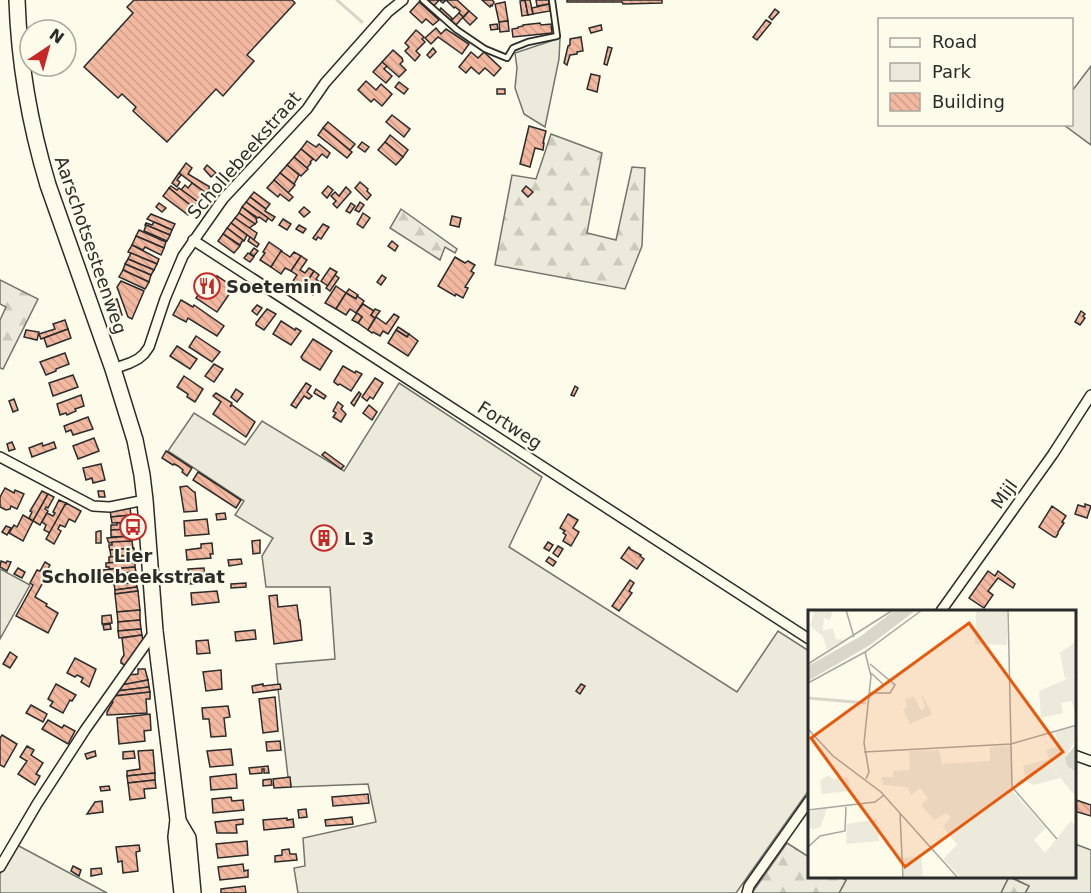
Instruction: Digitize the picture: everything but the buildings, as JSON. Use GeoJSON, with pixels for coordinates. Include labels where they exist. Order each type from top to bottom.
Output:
{"type":"FeatureCollection","features":[{"type":"Feature","properties":{"kind":"main road","name":"Aarschotsesteenweg"},"geometry":{"type":"LineString","coordinates":[[17,0],[22,57],[39,156],[113,369],[135,440],[142,475],[146,500],[155,631],[178,820],[176,837],[182,893]]}},
{"type":"Feature","properties":{"kind":"main road","name":"Aarschotsesteenweg"},"geometry":{"type":"LineString","coordinates":[[178,820],[188,838],[193,893]]}},
{"type":"Feature","properties":{"kind":"street","name":"Schollebeekstraat"},"geometry":{"type":"LineString","coordinates":[[113,369],[130,363],[144,354],[183,256],[223,199],[307,110],[325,83],[388,12],[404,0]]}},
{"type":"Feature","properties":{"kind":"street","name":"Fortweg"},"geometry":{"type":"LineString","coordinates":[[193,240],[808,638]]}},
{"type":"Feature","properties":{"kind":"street","name":"Mijl"},"geometry":{"type":"LineString","coordinates":[[942,610],[1059,446],[1091,394]]}},
{"type":"Feature","properties":{"kind":"street"},"geometry":{"type":"LineString","coordinates":[[0,457],[93,506],[110,507],[146,500]]}},
{"type":"Feature","properties":{"kind":"street"},"geometry":{"type":"LineString","coordinates":[[0,867],[85,730],[155,631]]}},
{"type":"Feature","properties":{"kind":"street"},"geometry":{"type":"LineString","coordinates":[[1076,756],[1091,761]]}},
{"type":"Feature","properties":{"kind":"street"},"geometry":{"type":"LineString","coordinates":[[747,893],[749,886],[808,802]]}},
{"type":"Feature","properties":{"kind":"lane"},"geometry":{"type":"LineString","coordinates":[[423,0],[457,30],[485,49],[507,58],[513,48],[528,42],[557,36],[552,0]]}},
{"type":"Feature","properties":{"kind":"green space"},"geometry":{"type":"Polygon","coordinates":[[[560,38],[559,59],[545,127],[524,114],[515,88],[517,68],[515,53],[560,38]]]}},
{"type":"Feature","properties":{"kind":"green space"},"geometry":{"type":"Polygon","coordinates":[[[1091,66],[1091,145],[1065,126],[1073,126],[1073,90],[1091,66]]]}},
{"type":"Feature","properties":{"kind":"green space"},"geometry":{"type":"Polygon","coordinates":[[[551,134],[602,153],[587,233],[616,240],[632,167],[645,168],[642,246],[625,289],[495,265],[512,175],[536,179],[551,134]]]}},
{"type":"Feature","properties":{"kind":"green space"},"geometry":{"type":"Polygon","coordinates":[[[401,209],[457,249],[455,253],[445,247],[440,260],[390,228],[401,209]]]}},
{"type":"Feature","properties":{"kind":"green space"},"geometry":{"type":"Polygon","coordinates":[[[0,280],[38,299],[3,369],[0,368],[0,320],[6,307],[0,304],[0,280]]]}},
{"type":"Feature","properties":{"kind":"green space"},"geometry":{"type":"Polygon","coordinates":[[[399,383],[542,477],[509,547],[737,692],[778,631],[808,650],[808,791],[736,893],[298,893],[294,868],[305,866],[303,838],[376,822],[368,784],[291,787],[288,777],[276,664],[335,659],[330,587],[266,587],[262,556],[273,538],[235,515],[244,501],[168,451],[194,413],[245,445],[262,421],[344,471],[399,383]]]}},
{"type":"Feature","properties":{"kind":"green space"},"geometry":{"type":"Polygon","coordinates":[[[0,569],[30,585],[0,639],[0,569]]]}},
{"type":"Feature","properties":{"kind":"green space"},"geometry":{"type":"Polygon","coordinates":[[[787,843],[808,856],[808,878],[846,880],[839,893],[752,893],[787,843]]]}},
{"type":"Feature","properties":{"kind":"green space"},"geometry":{"type":"Polygon","coordinates":[[[1076,844],[1091,850],[1091,893],[1025,893],[1029,886],[1013,878],[1076,878],[1076,844]]]}},
{"type":"Feature","properties":{"kind":"green space"},"geometry":{"type":"Polygon","coordinates":[[[17,845],[107,893],[0,893],[0,874],[17,845]]]}},
{"type":"Feature","properties":{"kind":"green space"},"geometry":{"type":"Polygon","coordinates":[[[842,878],[1008,878],[1001,893],[839,893],[846,880],[842,878]]]}},
{"type":"Feature","properties":{"kind":"green space"},"geometry":{"type":"Polygon","coordinates":[[[1008,878],[1029,886],[1025,893],[1001,893],[1008,878]]]}},
{"type":"Feature","properties":{"kind":"waterway"},"geometry":{"type":"LineString","coordinates":[[337,0],[362,22]]}},
{"type":"Feature","properties":{"kind":"place","name":"Soetemin"},"geometry":{"type":"Point","coordinates":[207,286]}},
{"type":"Feature","properties":{"kind":"place","name":"Lier Schollebeekstraat"},"geometry":{"type":"Point","coordinates":[133,527]}},
{"type":"Feature","properties":{"kind":"place","name":"L 3"},"geometry":{"type":"Point","coordinates":[324,538]}}]}
